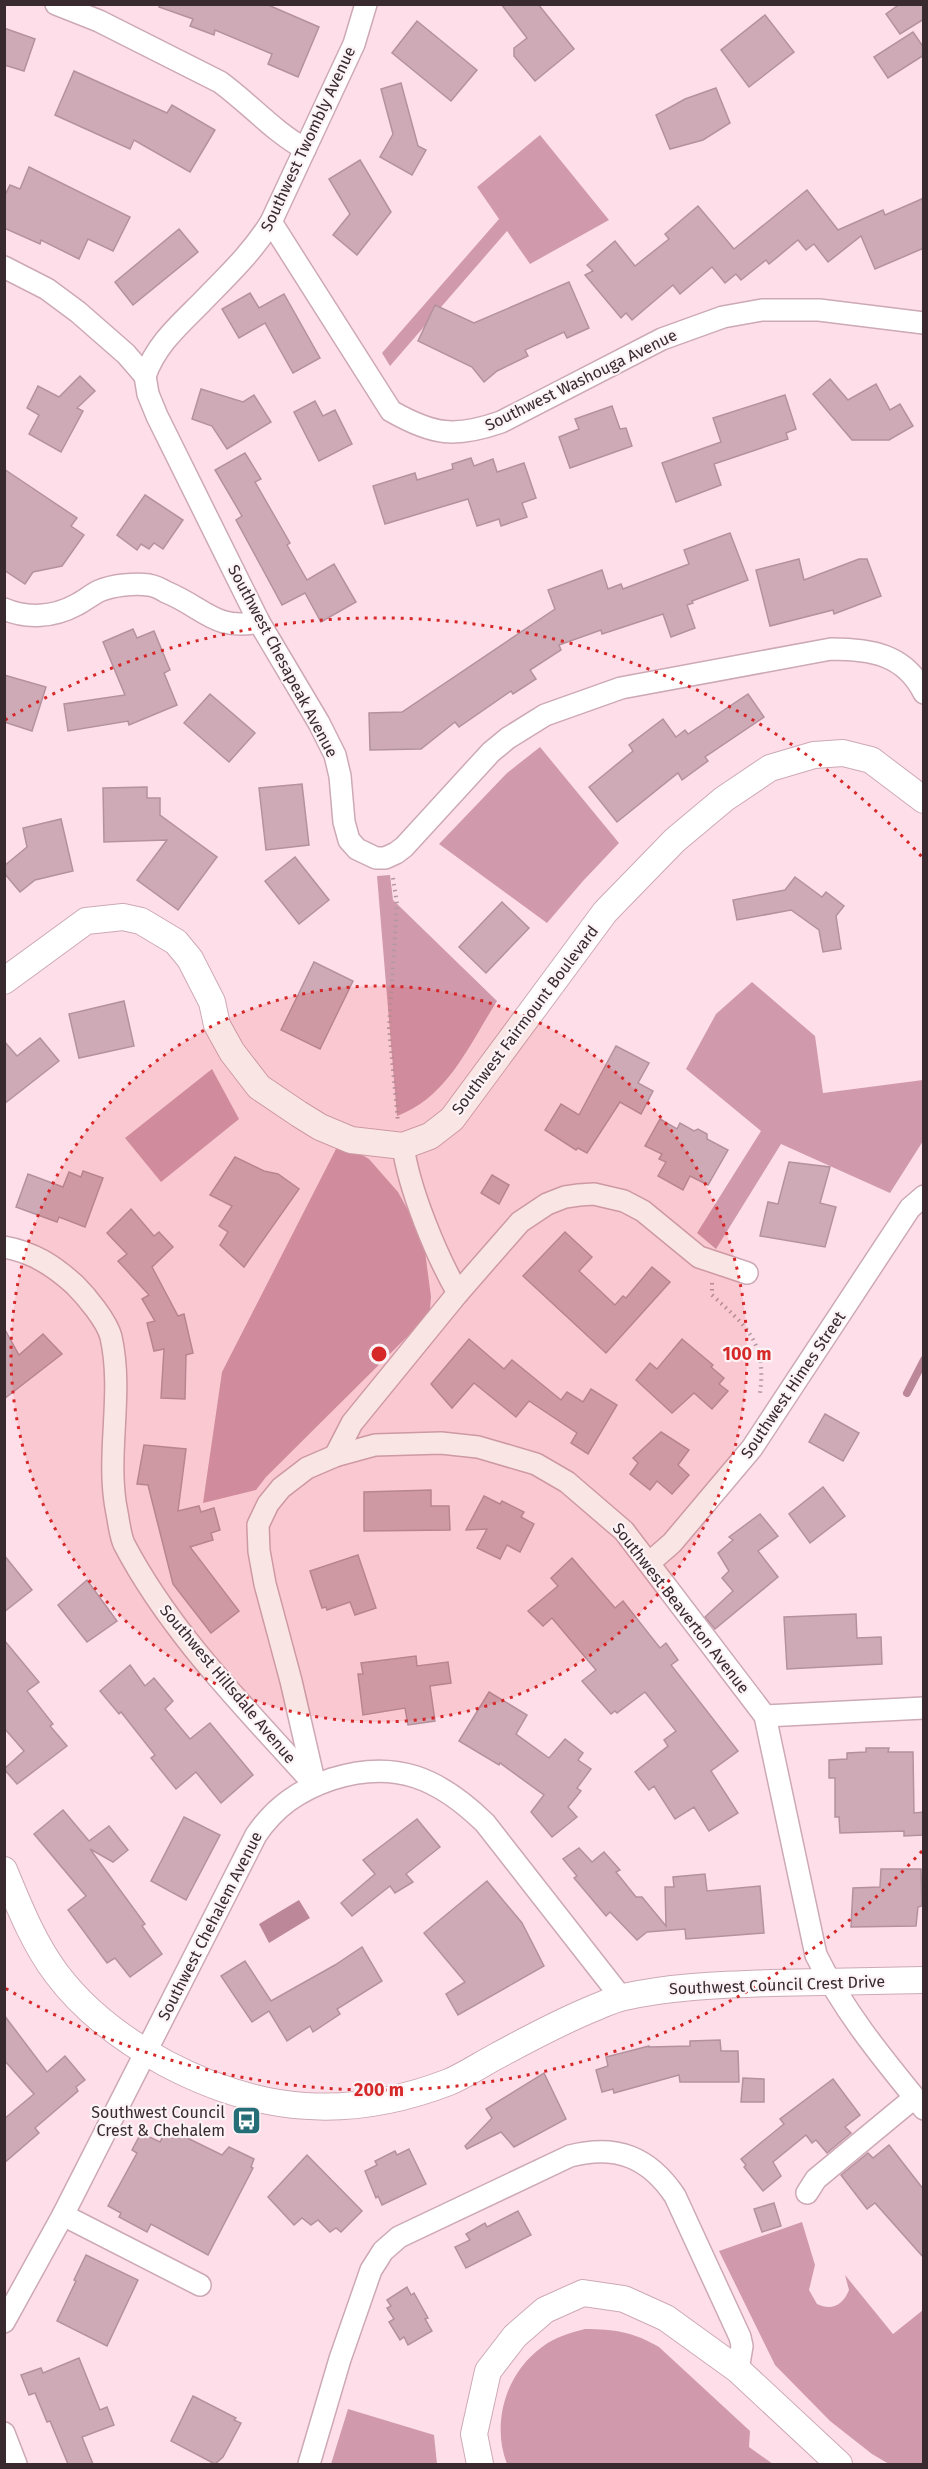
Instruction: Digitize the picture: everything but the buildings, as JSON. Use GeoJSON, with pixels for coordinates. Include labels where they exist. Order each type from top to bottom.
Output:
{"type":"FeatureCollection","features":[{"type":"Feature","properties":{"kind":"street"},"geometry":{"type":"LineString","coordinates":[[56,4],[99,21],[220,82],[282,135],[305,149]]}},
{"type":"Feature","properties":{"kind":"street","name":"Southwest Twombly Avenue"},"geometry":{"type":"LineString","coordinates":[[145,376],[149,364],[164,339],[242,261],[271,222],[354,44],[366,4]]}},
{"type":"Feature","properties":{"kind":"street","name":"Southwest Washouga Avenue"},"geometry":{"type":"LineString","coordinates":[[271,222],[391,411],[417,426],[446,433],[475,431],[501,422],[662,339],[723,316],[762,310],[819,310],[924,323]]}},
{"type":"Feature","properties":{"kind":"street","name":"Southwest Chesapeak Avenue"},"geometry":{"type":"LineString","coordinates":[[4,267],[47,289],[78,312],[121,349],[145,376],[148,394],[157,416],[259,622],[320,723],[335,755],[340,776],[344,822],[349,840],[366,854],[384,858]]}},
{"type":"Feature","properties":{"kind":"street"},"geometry":{"type":"LineString","coordinates":[[4,609],[16,614],[59,613],[100,591],[126,585],[150,585],[177,596],[222,623],[243,625],[259,622]]}},
{"type":"Feature","properties":{"kind":"street"},"geometry":{"type":"LineString","coordinates":[[384,858],[404,847],[491,752],[508,738],[544,715],[621,688],[831,649],[861,649],[880,654],[905,666],[924,693]]}},
{"type":"Feature","properties":{"kind":"street","name":"Southwest Fairmount Boulevard"},"geometry":{"type":"LineString","coordinates":[[4,981],[86,921],[123,917],[141,921],[176,942],[190,959],[212,1002],[217,1025],[232,1052],[259,1087],[306,1119],[330,1132],[351,1140],[403,1146],[430,1136],[452,1119],[605,912],[675,840],[724,799],[770,768],[814,755],[843,753],[871,760],[923,796]]}},
{"type":"Feature","properties":{"kind":"street"},"geometry":{"type":"LineString","coordinates":[[403,1146],[406,1165],[444,1269],[458,1293]]}},
{"type":"Feature","properties":{"kind":"street"},"geometry":{"type":"LineString","coordinates":[[335,1456],[352,1424],[458,1293],[526,1216],[547,1204],[565,1197],[579,1195],[610,1197],[643,1211],[694,1253],[747,1273]]}},
{"type":"Feature","properties":{"kind":"street","name":"Southwest Himes Street"},"geometry":{"type":"LineString","coordinates":[[649,1563],[672,1543],[738,1466],[910,1208],[924,1196]]}},
{"type":"Feature","properties":{"kind":"street","name":"Southwest Hillsdale Avenue"},"geometry":{"type":"LineString","coordinates":[[4,1247],[21,1250],[59,1270],[87,1297],[110,1335],[116,1390],[113,1495],[123,1541],[155,1598],[227,1687],[315,1785]]}},
{"type":"Feature","properties":{"kind":"street","name":"Southwest Beaverton Avenue"},"geometry":{"type":"LineString","coordinates":[[315,1785],[291,1681],[265,1584],[259,1551],[258,1524],[268,1504],[281,1488],[307,1468],[335,1456],[375,1445],[441,1443],[478,1447],[536,1464],[589,1498],[624,1532],[765,1716],[813,1944],[829,1982],[857,2025],[919,2103]]}},
{"type":"Feature","properties":{"kind":"street"},"geometry":{"type":"LineString","coordinates":[[765,1716],[924,1708]]}},
{"type":"Feature","properties":{"kind":"street","name":"Southwest Chehalem Avenue"},"geometry":{"type":"LineString","coordinates":[[4,2322],[63,2215],[256,1836],[278,1809],[294,1795],[315,1785],[356,1772],[388,1770],[427,1781],[458,1799],[485,1823],[621,1997]]}},
{"type":"Feature","properties":{"kind":"street","name":"Southwest Council Crest Drive"},"geometry":{"type":"LineString","coordinates":[[4,1870],[33,1936],[56,1973],[85,2007],[100,2020],[145,2052],[198,2080],[253,2099],[301,2107],[359,2105],[424,2091],[452,2080],[561,2021],[621,1997],[671,1988],[924,1980]]}},
{"type":"Feature","properties":{"kind":"street"},"geometry":{"type":"LineString","coordinates":[[807,2193],[816,2179],[919,2103]]}},
{"type":"Feature","properties":{"kind":"street"},"geometry":{"type":"LineString","coordinates":[[309,2464],[359,2303],[371,2270],[383,2251],[399,2237],[560,2160],[582,2153],[595,2151],[624,2154],[641,2160],[665,2181],[675,2196],[740,2337],[742,2346],[738,2370]]}},
{"type":"Feature","properties":{"kind":"street"},"geometry":{"type":"LineString","coordinates":[[63,2215],[200,2285]]}},
{"type":"Feature","properties":{"kind":"street"},"geometry":{"type":"LineString","coordinates":[[480,2464],[474,2434],[488,2371],[515,2336],[545,2310],[583,2293],[624,2299],[666,2318],[738,2370],[839,2464]]}},
{"type":"Feature","properties":{"kind":"street"},"geometry":{"type":"LineString","coordinates":[[4,2433],[16,2464]]}},
{"type":"Feature","properties":{"kind":"path"},"geometry":{"type":"LineString","coordinates":[[384,858],[392,876],[397,904],[389,1028],[398,1121],[403,1146]]}},
{"type":"Feature","properties":{"kind":"path"},"geometry":{"type":"LineString","coordinates":[[711,1261],[712,1295],[749,1330],[755,1342],[761,1368],[758,1401]]}},
{"type":"Feature","properties":{"kind":"shaded area"},"geometry":{"type":"Polygon","coordinates":[[[540,135],[609,220],[530,264],[507,231],[390,366],[382,353],[499,219],[477,187],[540,135]]]}},
{"type":"Feature","properties":{"kind":"shaded area"},"geometry":{"type":"Polygon","coordinates":[[[540,747],[619,843],[547,923],[439,844],[507,773],[540,747]]]}},
{"type":"Feature","properties":{"kind":"shaded area"},"geometry":{"type":"Polygon","coordinates":[[[390,875],[393,900],[497,1001],[467,1052],[444,1083],[415,1107],[397,1116],[377,876],[390,875]]]}},
{"type":"Feature","properties":{"kind":"shaded area"},"geometry":{"type":"Polygon","coordinates":[[[752,982],[815,1036],[823,1093],[923,1080],[923,1141],[890,1193],[781,1144],[716,1249],[697,1233],[761,1131],[686,1069],[716,1014],[752,982]]]}},
{"type":"Feature","properties":{"kind":"shaded area"},"geometry":{"type":"Polygon","coordinates":[[[212,1069],[239,1119],[161,1182],[125,1138],[212,1069]]]}},
{"type":"Feature","properties":{"kind":"shaded area"},"geometry":{"type":"Polygon","coordinates":[[[337,1147],[359,1153],[369,1159],[398,1192],[409,1212],[424,1244],[431,1297],[427,1317],[266,1477],[256,1490],[203,1503],[222,1372],[337,1147]]]}},
{"type":"Feature","properties":{"kind":"shaded area"},"geometry":{"type":"Polygon","coordinates":[[[299,1900],[310,1918],[269,1943],[259,1924],[299,1900]]]}},
{"type":"Feature","properties":{"kind":"shaded area"},"geometry":{"type":"Polygon","coordinates":[[[802,2222],[815,2265],[809,2290],[817,2304],[832,2307],[844,2300],[849,2290],[845,2275],[893,2334],[923,2310],[923,2464],[889,2464],[872,2454],[830,2421],[775,2365],[719,2251],[802,2222]]]}},
{"type":"Feature","properties":{"kind":"shaded area"},"geometry":{"type":"Polygon","coordinates":[[[585,2329],[624,2332],[659,2347],[750,2431],[749,2447],[773,2464],[507,2464],[502,2448],[502,2416],[505,2400],[519,2370],[542,2347],[557,2338],[585,2329]]]}},
{"type":"Feature","properties":{"kind":"shaded area"},"geometry":{"type":"Polygon","coordinates":[[[348,2409],[434,2435],[437,2464],[331,2464],[348,2409]]]}},
{"type":"Feature","properties":{"kind":"waterway"},"geometry":{"type":"LineString","coordinates":[[907,1393],[924,1360]]}},
{"type":"Feature","properties":{"kind":"place","name":"Southwest Council Crest & Chehalem"},"geometry":{"type":"Point","coordinates":[246,2121]}}]}
